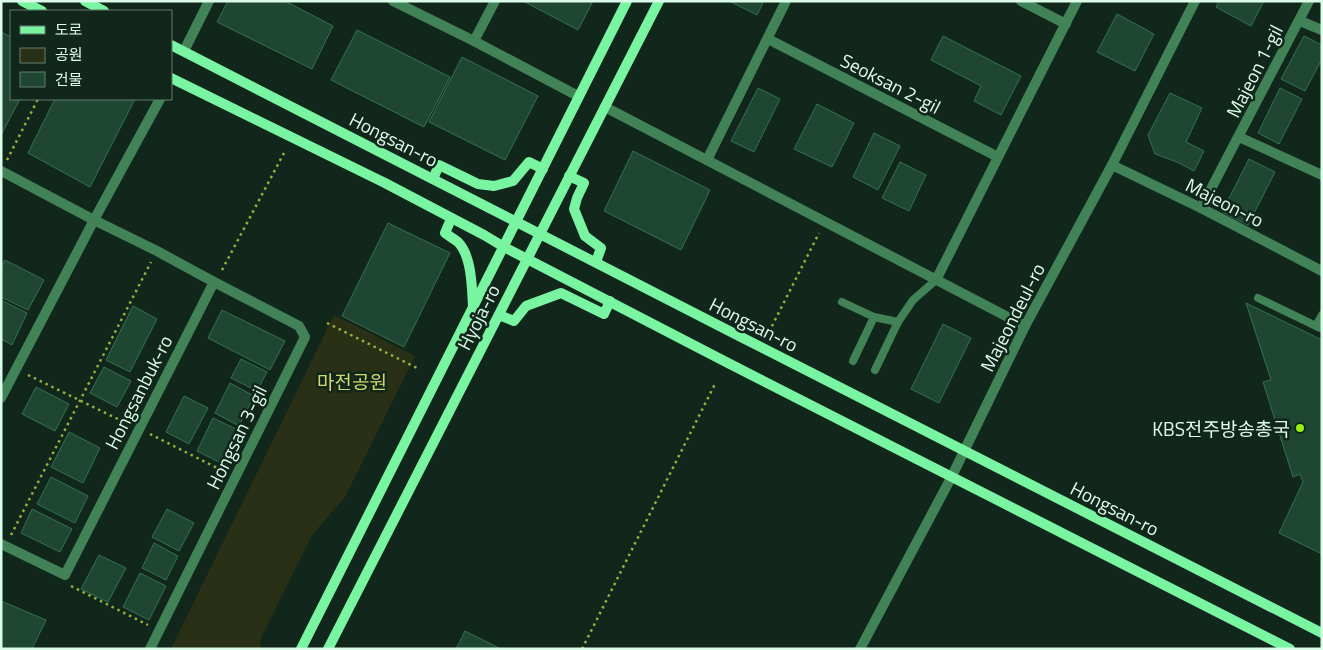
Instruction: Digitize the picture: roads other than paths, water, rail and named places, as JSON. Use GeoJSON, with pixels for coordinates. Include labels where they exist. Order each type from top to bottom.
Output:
{"type":"FeatureCollection","features":[{"type":"Feature","properties":{"kind":"street"},"geometry":{"type":"LineString","coordinates":[[22,1],[40,10]]}},
{"type":"Feature","properties":{"kind":"street"},"geometry":{"type":"LineString","coordinates":[[85,1],[102,10]]}},
{"type":"Feature","properties":{"kind":"street"},"geometry":{"type":"LineString","coordinates":[[184,51],[209,1]]}},
{"type":"Feature","properties":{"kind":"street"},"geometry":{"type":"LineString","coordinates":[[393,1],[578,96]]}},
{"type":"Feature","properties":{"kind":"street"},"geometry":{"type":"LineString","coordinates":[[474,41],[495,1]]}},
{"type":"Feature","properties":{"kind":"street","name":"Hyoja-ro"},"geometry":{"type":"LineString","coordinates":[[301,649],[627,1]]}},
{"type":"Feature","properties":{"kind":"street","name":"Hyoja-ro"},"geometry":{"type":"LineString","coordinates":[[328,649],[659,1]]}},
{"type":"Feature","properties":{"kind":"street"},"geometry":{"type":"LineString","coordinates":[[707,160],[786,1]]}},
{"type":"Feature","properties":{"kind":"street"},"geometry":{"type":"LineString","coordinates":[[1021,1],[1066,24]]}},
{"type":"Feature","properties":{"kind":"street"},"geometry":{"type":"LineString","coordinates":[[936,280],[1078,1]]}},
{"type":"Feature","properties":{"kind":"street","name":"Majeondeul-ro"},"geometry":{"type":"LineString","coordinates":[[860,649],[952,476],[1025,326],[1112,165],[1195,1]]}},
{"type":"Feature","properties":{"kind":"street","name":"Majeon 1-gil"},"geometry":{"type":"LineString","coordinates":[[1201,208],[1309,1]]}},
{"type":"Feature","properties":{"kind":"street","name":"Majeon 1-gil"},"geometry":{"type":"LineString","coordinates":[[1300,21],[1322,30]]}},
{"type":"Feature","properties":{"kind":"street","name":"Seoksan 2-gil"},"geometry":{"type":"LineString","coordinates":[[768,39],[998,157]]}},
{"type":"Feature","properties":{"kind":"street","name":"Hongsan-ro"},"geometry":{"type":"LineString","coordinates":[[172,45],[1322,633]]}},
{"type":"Feature","properties":{"kind":"street"},"geometry":{"type":"LineString","coordinates":[[172,78],[385,183],[527,259],[1290,649]]}},
{"type":"Feature","properties":{"kind":"street"},"geometry":{"type":"LineString","coordinates":[[1,398],[159,100]]}},
{"type":"Feature","properties":{"kind":"street"},"geometry":{"type":"LineString","coordinates":[[605,107],[1025,326]]}},
{"type":"Feature","properties":{"kind":"street","name":"Majeon 1-gil"},"geometry":{"type":"LineString","coordinates":[[1239,137],[1322,174]]}},
{"type":"Feature","properties":{"kind":"street"},"geometry":{"type":"LineString","coordinates":[[433,179],[439,165],[478,184],[494,186],[513,181],[529,162],[543,169]]}},
{"type":"Feature","properties":{"kind":"street","name":"Majeon-ro"},"geometry":{"type":"LineString","coordinates":[[1112,165],[1201,208],[1322,272]]}},
{"type":"Feature","properties":{"kind":"street"},"geometry":{"type":"LineString","coordinates":[[1,171],[214,282]]}},
{"type":"Feature","properties":{"kind":"street"},"geometry":{"type":"LineString","coordinates":[[569,176],[584,183],[574,209],[585,236],[602,248],[596,262]]}},
{"type":"Feature","properties":{"kind":"street"},"geometry":{"type":"LineString","coordinates":[[451,219],[445,233],[459,243],[468,260],[472,281],[473,308]]}},
{"type":"Feature","properties":{"kind":"street","name":"Hongsanbuk-ro"},"geometry":{"type":"LineString","coordinates":[[5,543],[65,575],[214,282]]}},
{"type":"Feature","properties":{"kind":"street","name":"Hongsan 3-gil"},"geometry":{"type":"LineString","coordinates":[[150,649],[305,336],[299,326],[214,282]]}},
{"type":"Feature","properties":{"kind":"street"},"geometry":{"type":"LineString","coordinates":[[499,315],[514,321],[526,306],[561,293],[604,314],[610,301]]}},
{"type":"Feature","properties":{"kind":"lane"},"geometry":{"type":"LineString","coordinates":[[875,370],[898,322],[913,300],[936,280]]}},
{"type":"Feature","properties":{"kind":"lane"},"geometry":{"type":"LineString","coordinates":[[1258,298],[1319,327],[1322,315]]}},
{"type":"Feature","properties":{"kind":"lane"},"geometry":{"type":"LineString","coordinates":[[842,302],[874,317],[898,322]]}},
{"type":"Feature","properties":{"kind":"lane"},"geometry":{"type":"LineString","coordinates":[[853,361],[874,317]]}},
{"type":"Feature","properties":{"kind":"place","name":"KBS전주방송총국"},"geometry":{"type":"Point","coordinates":[1300,428]}},
{"type":"Feature","properties":{"kind":"park label","name":"마전공원"},"geometry":{"type":"Point","coordinates":[352,381]}}]}
